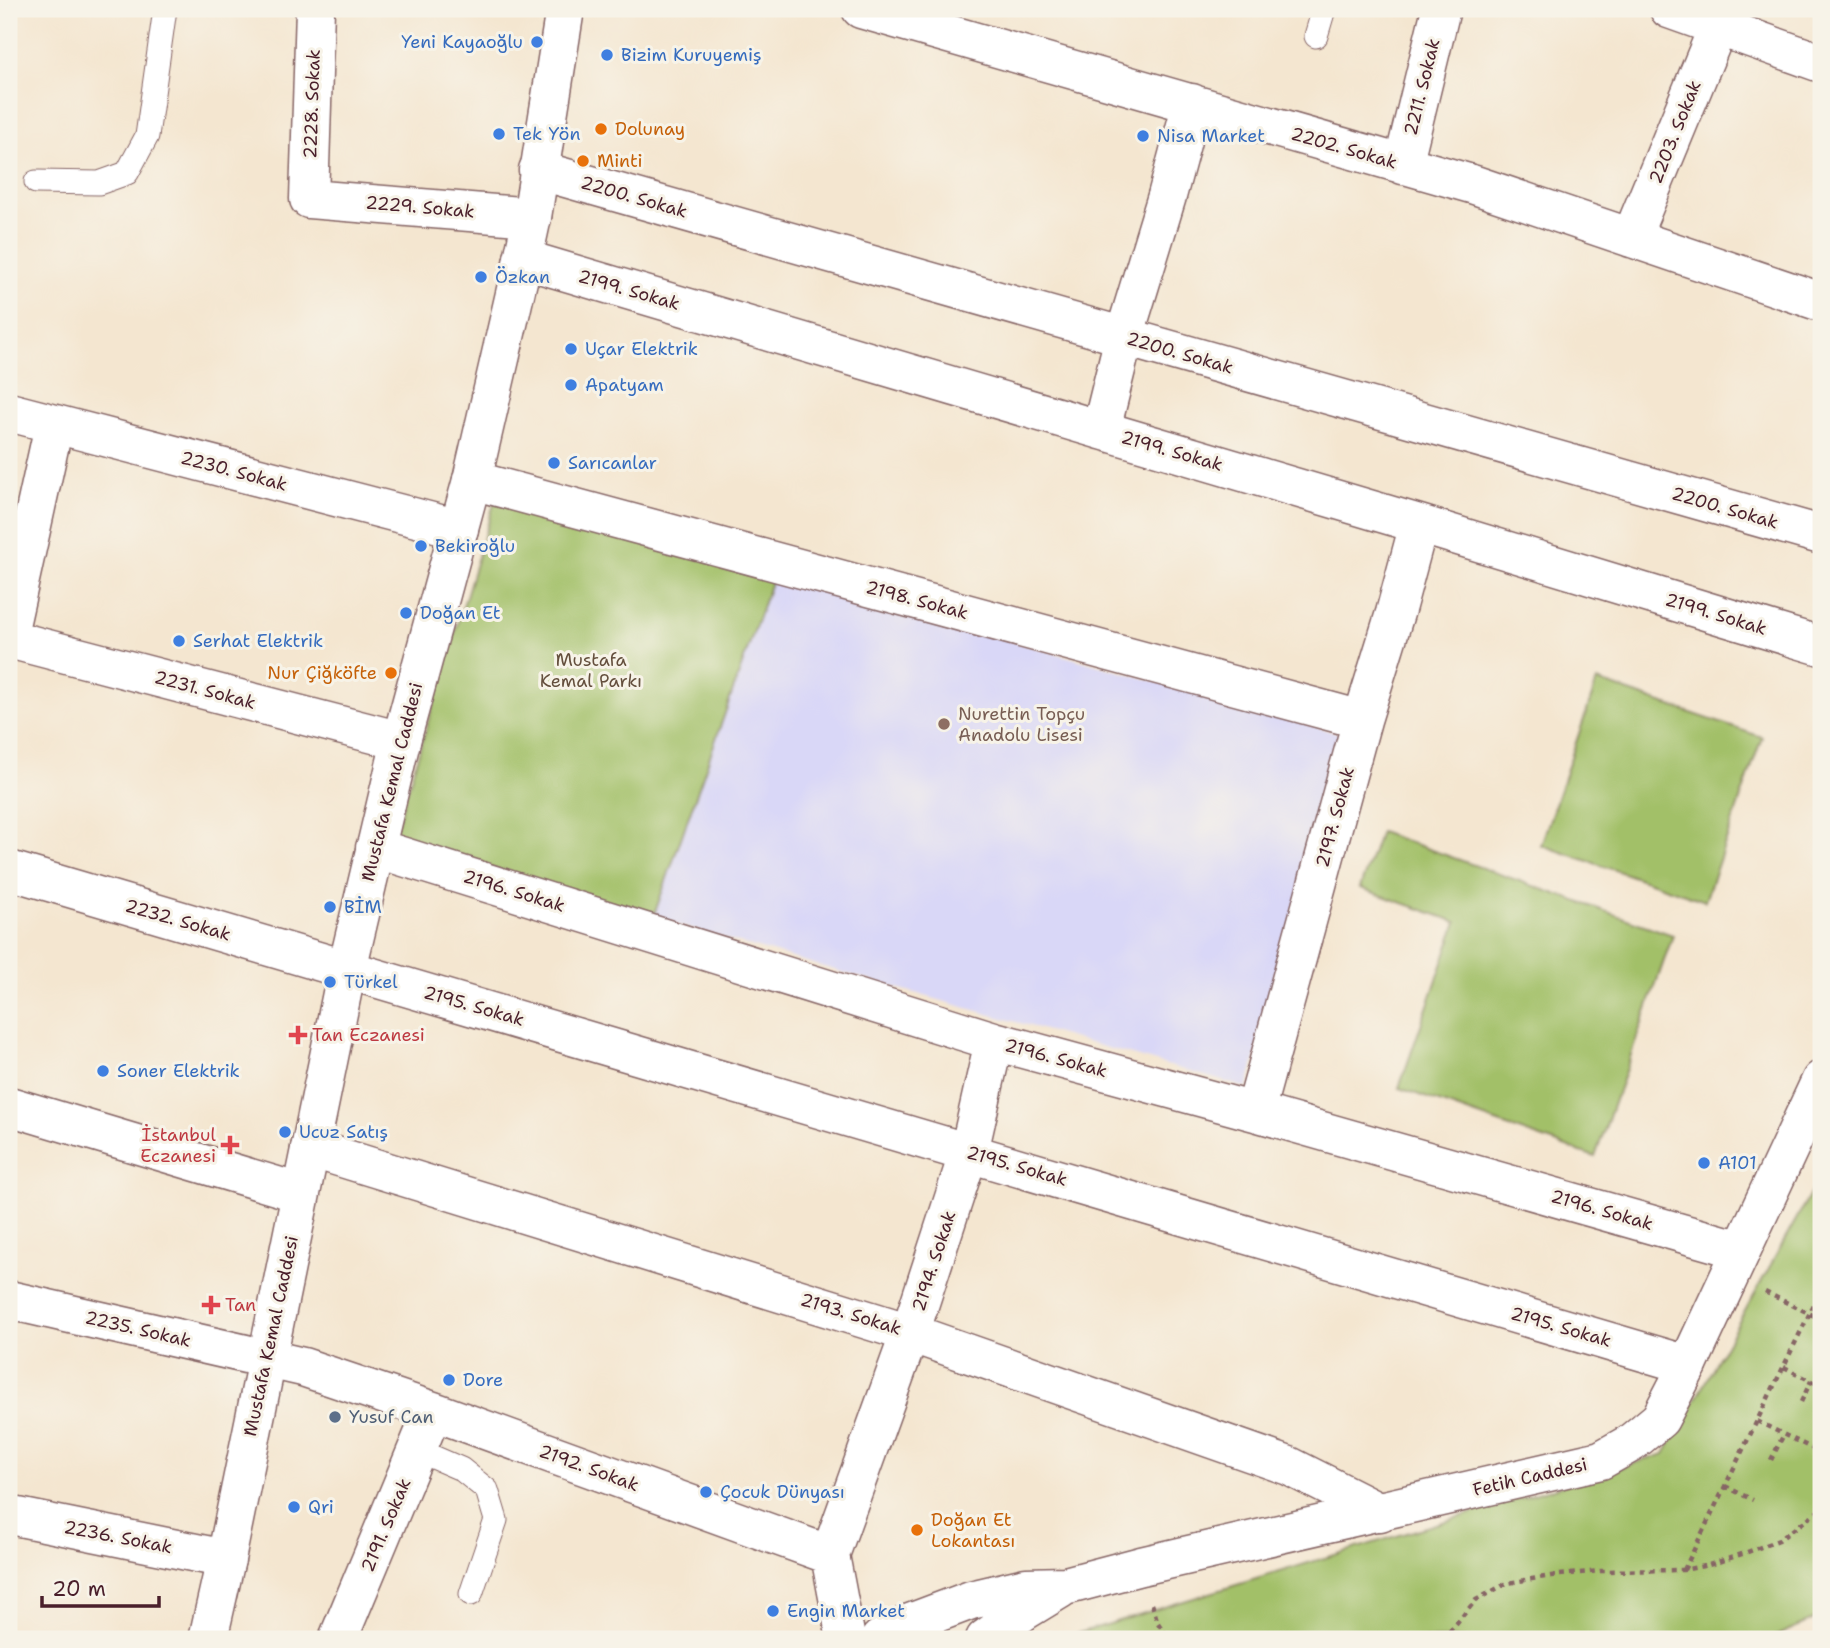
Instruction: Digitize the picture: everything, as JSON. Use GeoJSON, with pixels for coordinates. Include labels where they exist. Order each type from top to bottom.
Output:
{"type":"FeatureCollection","features":[{"type":"Feature","properties":{"kind":"street","name":"2228. Sokak"},"geometry":{"type":"LineString","coordinates":[[309,199],[315,9]]}},
{"type":"Feature","properties":{"kind":"street","name":"Mustafa Kemal Caddesi"},"geometry":{"type":"LineString","coordinates":[[208,1639],[347,969],[401,740],[472,480],[523,259],[565,9]]}},
{"type":"Feature","properties":{"kind":"street","name":"2202. Sokak"},"geometry":{"type":"LineString","coordinates":[[862,9],[1475,186],[1821,302]]}},
{"type":"Feature","properties":{"kind":"street","name":"2211. Sokak"},"geometry":{"type":"LineString","coordinates":[[1403,165],[1441,9]]}},
{"type":"Feature","properties":{"kind":"street"},"geometry":{"type":"LineString","coordinates":[[1669,9],[1821,63]]}},
{"type":"Feature","properties":{"kind":"street","name":"2203. Sokak"},"geometry":{"type":"LineString","coordinates":[[1631,238],[1718,27]]}},
{"type":"Feature","properties":{"kind":"street"},"geometry":{"type":"LineString","coordinates":[[1101,430],[1124,337],[1192,103]]}},
{"type":"Feature","properties":{"kind":"street","name":"2200. Sokak"},"geometry":{"type":"LineString","coordinates":[[538,170],[1821,535]]}},
{"type":"Feature","properties":{"kind":"street","name":"2229. Sokak"},"geometry":{"type":"LineString","coordinates":[[309,199],[531,217]]}},
{"type":"Feature","properties":{"kind":"street","name":"2199. Sokak"},"geometry":{"type":"LineString","coordinates":[[523,259],[1821,646]]}},
{"type":"Feature","properties":{"kind":"street","name":"2230. Sokak"},"geometry":{"type":"LineString","coordinates":[[9,412],[459,529]]}},
{"type":"Feature","properties":{"kind":"street"},"geometry":{"type":"LineString","coordinates":[[9,630],[54,425]]}},
{"type":"Feature","properties":{"kind":"street","name":"2198. Sokak"},"geometry":{"type":"LineString","coordinates":[[472,480],[1362,720]]}},
{"type":"Feature","properties":{"kind":"street","name":"2197. Sokak"},"geometry":{"type":"LineString","coordinates":[[1255,1112],[1362,720],[1419,524]]}},
{"type":"Feature","properties":{"kind":"street","name":"2231. Sokak"},"geometry":{"type":"LineString","coordinates":[[9,639],[401,740]]}},
{"type":"Feature","properties":{"kind":"street","name":"2196. Sokak"},"geometry":{"type":"LineString","coordinates":[[375,848],[994,1041],[1255,1112],[1735,1263]]}},
{"type":"Feature","properties":{"kind":"street","name":"2232. Sokak"},"geometry":{"type":"LineString","coordinates":[[9,870],[347,969]]}},
{"type":"Feature","properties":{"kind":"street","name":"2195. Sokak"},"geometry":{"type":"LineString","coordinates":[[347,969],[1688,1365]]}},
{"type":"Feature","properties":{"kind":"street","name":"2194. Sokak"},"geometry":{"type":"LineString","coordinates":[[830,1555],[910,1333],[969,1152],[994,1041]]}},
{"type":"Feature","properties":{"kind":"street","name":"Fetih Caddesi"},"geometry":{"type":"LineString","coordinates":[[1065,1586],[1601,1460],[1631,1443],[1660,1419],[1688,1365],[1821,1080]]}},
{"type":"Feature","properties":{"kind":"street"},"geometry":{"type":"LineString","coordinates":[[9,1107],[300,1193]]}},
{"type":"Feature","properties":{"kind":"street","name":"2193. Sokak"},"geometry":{"type":"LineString","coordinates":[[310,1148],[910,1333],[1289,1466],[1380,1512]]}},
{"type":"Feature","properties":{"kind":"street","name":"2235. Sokak"},"geometry":{"type":"LineString","coordinates":[[9,1300],[266,1358]]}},
{"type":"Feature","properties":{"kind":"street","name":"2192. Sokak"},"geometry":{"type":"LineString","coordinates":[[266,1358],[303,1367],[433,1412],[830,1555]]}},
{"type":"Feature","properties":{"kind":"street","name":"2191. Sokak"},"geometry":{"type":"LineString","coordinates":[[338,1639],[433,1412]]}},
{"type":"Feature","properties":{"kind":"street","name":"2236. Sokak"},"geometry":{"type":"LineString","coordinates":[[9,1515],[226,1559]]}},
{"type":"Feature","properties":{"kind":"street"},"geometry":{"type":"LineString","coordinates":[[830,1555],[846,1639]]}},
{"type":"Feature","properties":{"kind":"street"},"geometry":{"type":"LineString","coordinates":[[880,1639],[910,1623],[971,1600],[1026,1587],[1065,1586]]}},
{"type":"Feature","properties":{"kind":"street"},"geometry":{"type":"LineString","coordinates":[[985,1639],[1065,1586]]}},
{"type":"Feature","properties":{"kind":"lane"},"geometry":{"type":"LineString","coordinates":[[36,182],[99,183],[127,173],[148,136],[164,9]]}},
{"type":"Feature","properties":{"kind":"lane"},"geometry":{"type":"LineString","coordinates":[[1316,36],[1324,9]]}},
{"type":"Feature","properties":{"kind":"lane"},"geometry":{"type":"LineString","coordinates":[[417,1450],[461,1469],[487,1490],[496,1520],[471,1594]]}},
{"type":"Feature","properties":{"kind":"path"},"geometry":{"type":"LineString","coordinates":[[1735,1263],[1821,1319]]}},
{"type":"Feature","properties":{"kind":"path"},"geometry":{"type":"LineString","coordinates":[[1683,1570],[1821,1290]]}},
{"type":"Feature","properties":{"kind":"path"},"geometry":{"type":"LineString","coordinates":[[1784,1367],[1821,1386]]}},
{"type":"Feature","properties":{"kind":"path"},"geometry":{"type":"LineString","coordinates":[[1801,1402],[1811,1381]]}},
{"type":"Feature","properties":{"kind":"path"},"geometry":{"type":"LineString","coordinates":[[1757,1421],[1821,1453]]}},
{"type":"Feature","properties":{"kind":"path"},"geometry":{"type":"LineString","coordinates":[[1771,1460],[1784,1434]]}},
{"type":"Feature","properties":{"kind":"path"},"geometry":{"type":"LineString","coordinates":[[1725,1486],[1753,1500]]}},
{"type":"Feature","properties":{"kind":"path"},"geometry":{"type":"LineString","coordinates":[[1443,1639],[1476,1600],[1507,1583],[1600,1571],[1683,1570],[1721,1561],[1779,1540],[1821,1509]]}},
{"type":"Feature","properties":{"kind":"path"},"geometry":{"type":"LineString","coordinates":[[1397,1634],[1401,1639]]}},
{"type":"Feature","properties":{"kind":"shaded area"},"geometry":{"type":"Polygon","coordinates":[[[774,574],[1345,735],[1247,1088],[653,918],[774,574]]]}},
{"type":"Feature","properties":{"kind":"green space","name":"Mustafa Kemal Parkı"},"geometry":{"type":"Polygon","coordinates":[[[496,497],[774,574],[653,918],[393,838],[496,497]]]}},
{"type":"Feature","properties":{"kind":"green space"},"geometry":{"type":"Polygon","coordinates":[[[1597,681],[1762,737],[1705,901],[1541,845],[1597,681]]]}},
{"type":"Feature","properties":{"kind":"green space"},"geometry":{"type":"Polygon","coordinates":[[[1380,832],[1673,935],[1595,1157],[1399,1088],[1457,922],[1360,888],[1380,832]]]}},
{"type":"Feature","properties":{"kind":"green space"},"geometry":{"type":"Polygon","coordinates":[[[1821,1175],[1821,1616],[1769,1639],[1069,1639],[1076,1634],[1665,1454],[1821,1175]]]}},
{"type":"Feature","properties":{"kind":"place","name":"Yeni Kayaoğlu"},"geometry":{"type":"Point","coordinates":[537,42]}},
{"type":"Feature","properties":{"kind":"place","name":"Bizim Kuruyemiş"},"geometry":{"type":"Point","coordinates":[607,55]}},
{"type":"Feature","properties":{"kind":"place","name":"Dolunay"},"geometry":{"type":"Point","coordinates":[601,129]}},
{"type":"Feature","properties":{"kind":"place","name":"Tek Yön"},"geometry":{"type":"Point","coordinates":[499,134]}},
{"type":"Feature","properties":{"kind":"place","name":"Nisa Market"},"geometry":{"type":"Point","coordinates":[1143,136]}},
{"type":"Feature","properties":{"kind":"place","name":"Minti"},"geometry":{"type":"Point","coordinates":[583,161]}},
{"type":"Feature","properties":{"kind":"place","name":"Özkan"},"geometry":{"type":"Point","coordinates":[481,277]}},
{"type":"Feature","properties":{"kind":"place","name":"Uçar Elektrik"},"geometry":{"type":"Point","coordinates":[571,349]}},
{"type":"Feature","properties":{"kind":"place","name":"Apatyam"},"geometry":{"type":"Point","coordinates":[571,385]}},
{"type":"Feature","properties":{"kind":"place","name":"Sarıcanlar"},"geometry":{"type":"Point","coordinates":[554,463]}},
{"type":"Feature","properties":{"kind":"place","name":"Bekiroğlu"},"geometry":{"type":"Point","coordinates":[421,546]}},
{"type":"Feature","properties":{"kind":"place","name":"Doğan Et"},"geometry":{"type":"Point","coordinates":[406,613]}},
{"type":"Feature","properties":{"kind":"place","name":"Serhat Elektrik"},"geometry":{"type":"Point","coordinates":[179,641]}},
{"type":"Feature","properties":{"kind":"place","name":"Nur Çiğköfte"},"geometry":{"type":"Point","coordinates":[391,673]}},
{"type":"Feature","properties":{"kind":"place","name":"Nurettin Topçu Anadolu Lisesi"},"geometry":{"type":"Point","coordinates":[944,724]}},
{"type":"Feature","properties":{"kind":"place","name":"BİM"},"geometry":{"type":"Point","coordinates":[330,907]}},
{"type":"Feature","properties":{"kind":"place","name":"Türkel"},"geometry":{"type":"Point","coordinates":[330,982]}},
{"type":"Feature","properties":{"kind":"place","name":"Tan Eczanesi"},"geometry":{"type":"Point","coordinates":[298,1035]}},
{"type":"Feature","properties":{"kind":"place","name":"Soner Elektrik"},"geometry":{"type":"Point","coordinates":[103,1071]}},
{"type":"Feature","properties":{"kind":"place","name":"Ucuz Satış"},"geometry":{"type":"Point","coordinates":[285,1132]}},
{"type":"Feature","properties":{"kind":"place","name":"İstanbul Eczanesi"},"geometry":{"type":"Point","coordinates":[230,1145]}},
{"type":"Feature","properties":{"kind":"place","name":"A101"},"geometry":{"type":"Point","coordinates":[1704,1163]}},
{"type":"Feature","properties":{"kind":"place","name":"Tan"},"geometry":{"type":"Point","coordinates":[211,1305]}},
{"type":"Feature","properties":{"kind":"place","name":"Dore"},"geometry":{"type":"Point","coordinates":[449,1380]}},
{"type":"Feature","properties":{"kind":"place","name":"Yusuf Can"},"geometry":{"type":"Point","coordinates":[335,1417]}},
{"type":"Feature","properties":{"kind":"place","name":"Çocuk Dünyası"},"geometry":{"type":"Point","coordinates":[706,1492]}},
{"type":"Feature","properties":{"kind":"place","name":"Qri"},"geometry":{"type":"Point","coordinates":[294,1507]}},
{"type":"Feature","properties":{"kind":"place","name":"Doğan Et Lokantası"},"geometry":{"type":"Point","coordinates":[917,1530]}},
{"type":"Feature","properties":{"kind":"place","name":"Engin Market"},"geometry":{"type":"Point","coordinates":[773,1611]}}]}
